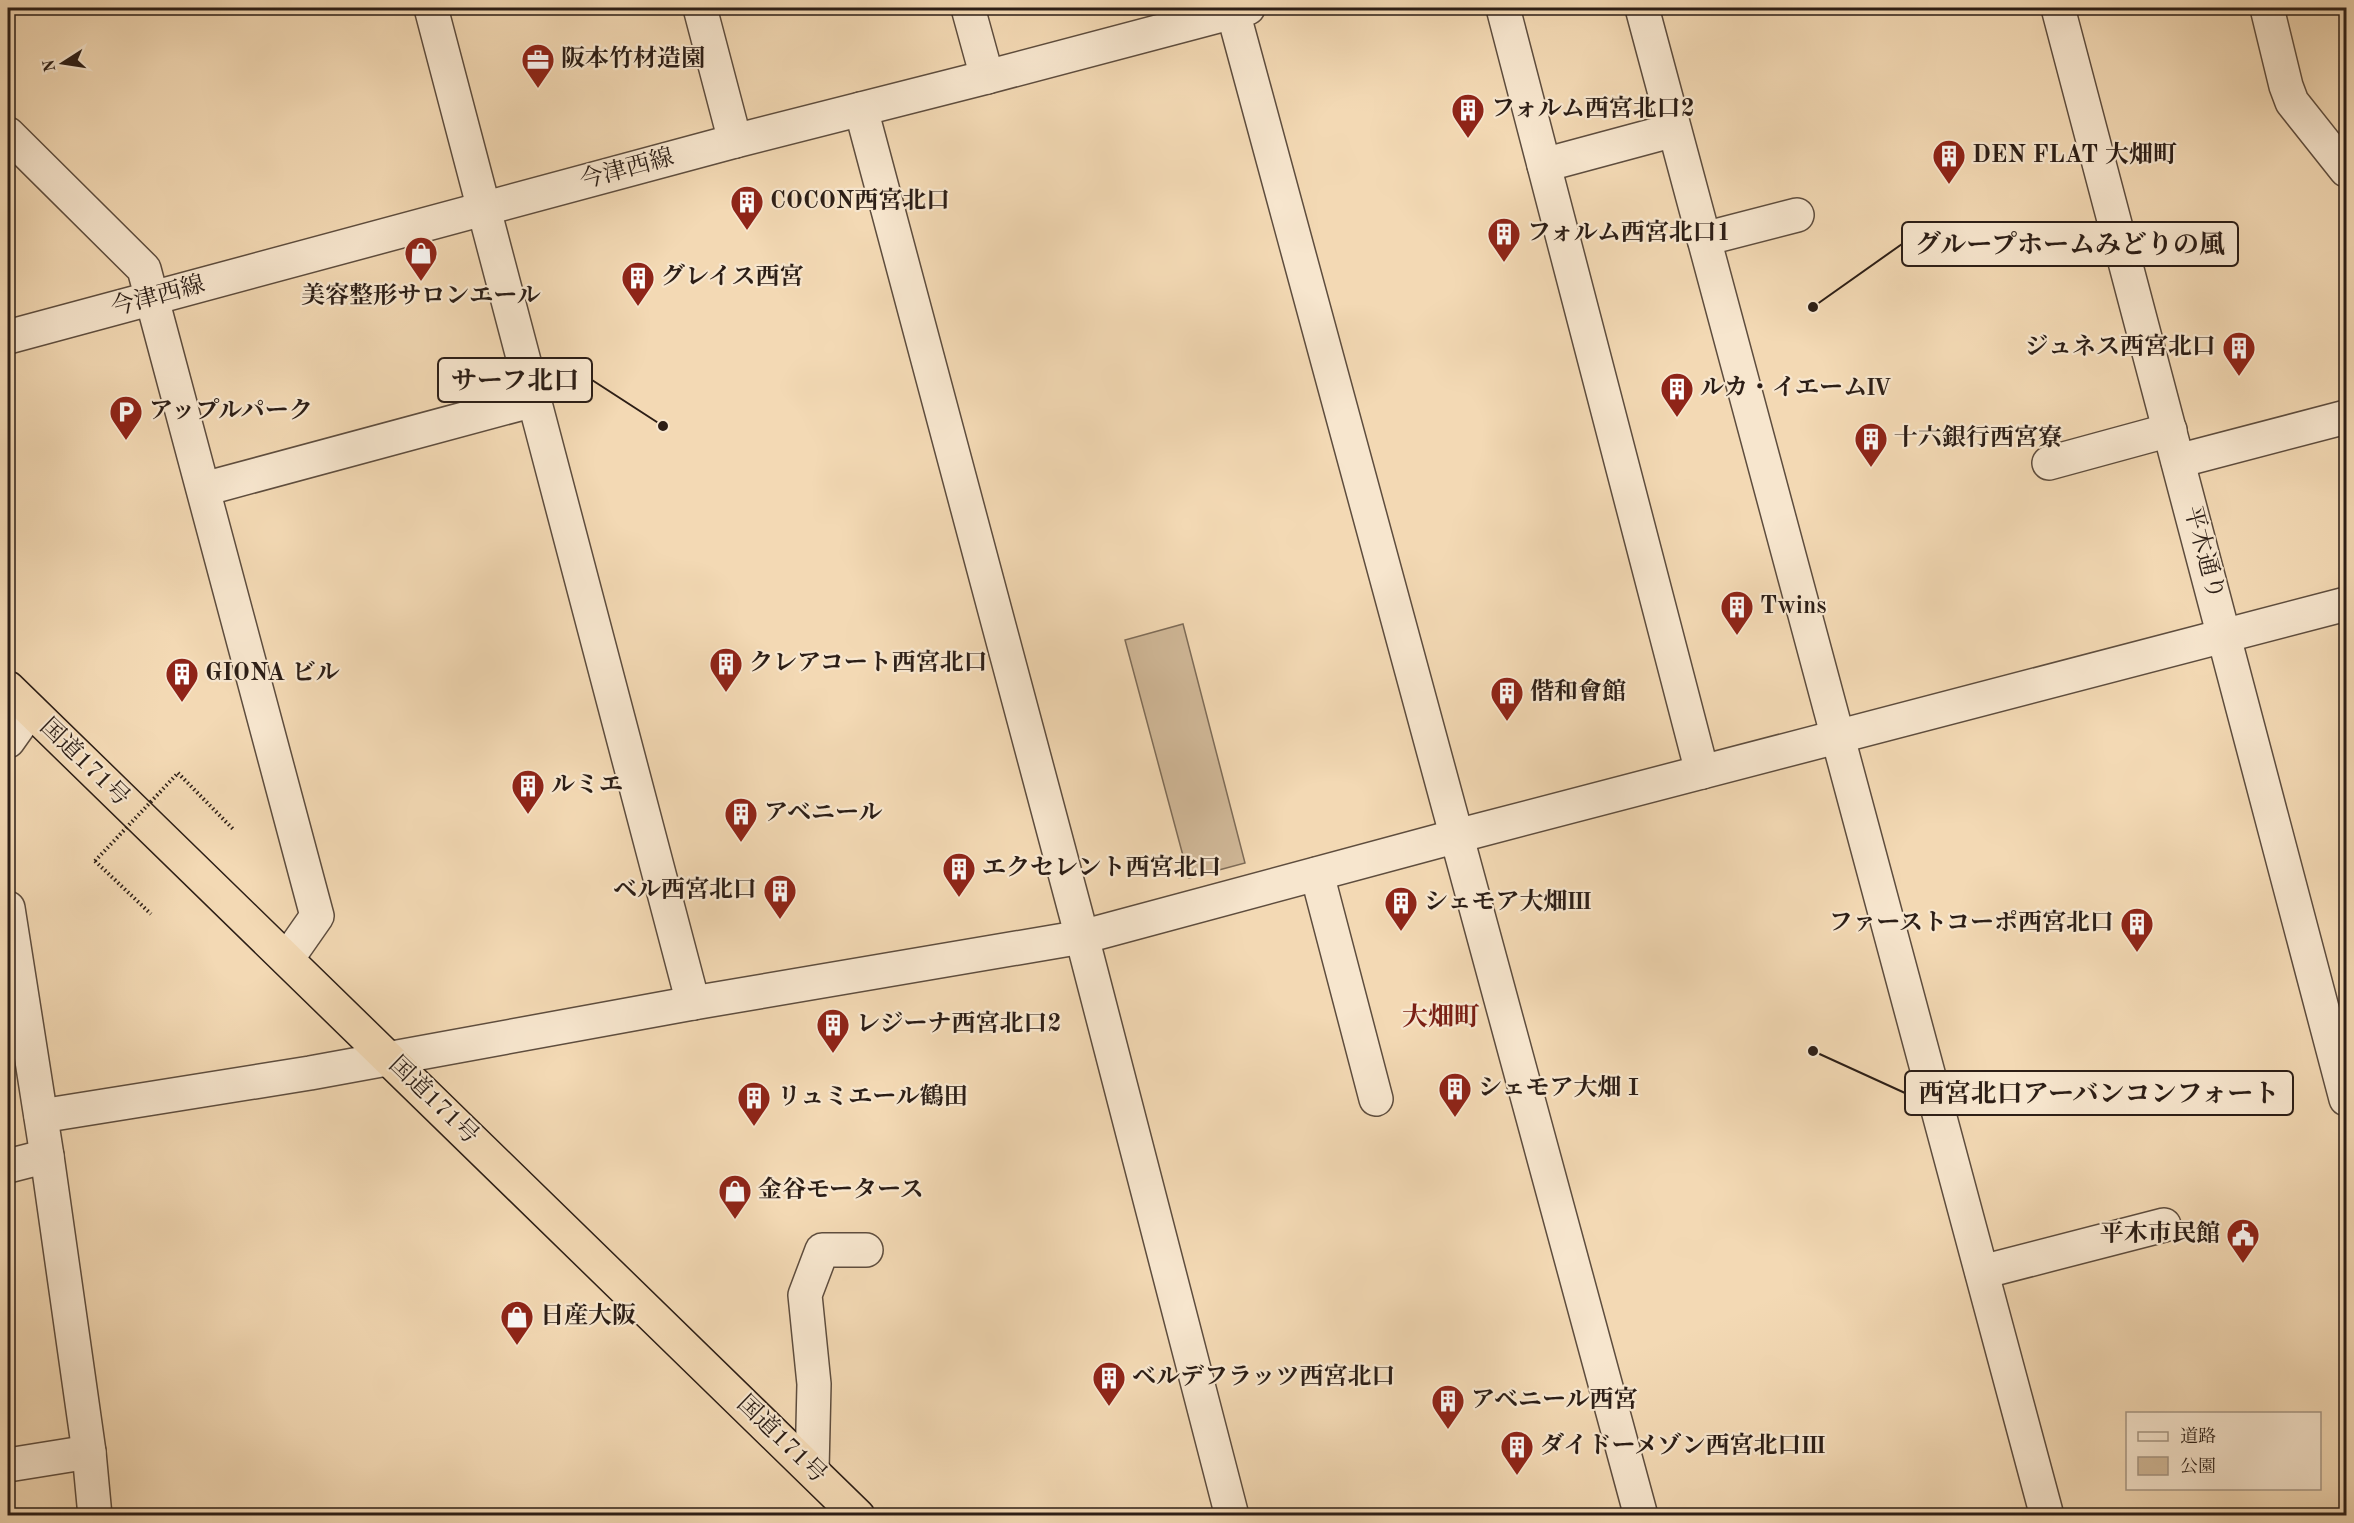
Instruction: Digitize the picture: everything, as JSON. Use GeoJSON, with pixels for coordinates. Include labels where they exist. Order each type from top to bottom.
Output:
{"type":"FeatureCollection","features":[{"type":"Feature","properties":{"kind":"highway","name":"国道171号"},"geometry":{"type":"LineString","coordinates":[[8,688],[858,1515]]}},
{"type":"Feature","properties":{"kind":"street"},"geometry":{"type":"LineString","coordinates":[[431,8],[693,1003]]}},
{"type":"Feature","properties":{"kind":"street"},"geometry":{"type":"LineString","coordinates":[[700,8],[735,141]]}},
{"type":"Feature","properties":{"kind":"street"},"geometry":{"type":"LineString","coordinates":[[968,8],[987,77]]}},
{"type":"Feature","properties":{"kind":"street"},"geometry":{"type":"LineString","coordinates":[[1503,8],[1702,772]]}},
{"type":"Feature","properties":{"kind":"street"},"geometry":{"type":"LineString","coordinates":[[1642,8],[1836,737],[2047,1515]]}},
{"type":"Feature","properties":{"kind":"street","name":"平木通り"},"geometry":{"type":"LineString","coordinates":[[2058,8],[2346,1099]]}},
{"type":"Feature","properties":{"kind":"street"},"geometry":{"type":"LineString","coordinates":[[2267,8],[2292,102],[2346,170]]}},
{"type":"Feature","properties":{"kind":"street"},"geometry":{"type":"LineString","coordinates":[[1238,9],[1457,836],[1641,1515]]}},
{"type":"Feature","properties":{"kind":"street","name":"今津西線"},"geometry":{"type":"LineString","coordinates":[[8,337],[735,141],[987,77],[1238,9]]}},
{"type":"Feature","properties":{"kind":"street"},"geometry":{"type":"LineString","coordinates":[[861,110],[1082,937],[1232,1515]]}},
{"type":"Feature","properties":{"kind":"street"},"geometry":{"type":"LineString","coordinates":[[1544,165],[1674,130]]}},
{"type":"Feature","properties":{"kind":"street"},"geometry":{"type":"LineString","coordinates":[[8,134],[144,269],[317,916],[287,959]]}},
{"type":"Feature","properties":{"kind":"street"},"geometry":{"type":"LineString","coordinates":[[1704,239],[1797,215]]}},
{"type":"Feature","properties":{"kind":"street"},"geometry":{"type":"LineString","coordinates":[[204,489],[534,400]]}},
{"type":"Feature","properties":{"kind":"street"},"geometry":{"type":"LineString","coordinates":[[2049,463],[2346,417]]}},
{"type":"Feature","properties":{"kind":"street"},"geometry":{"type":"LineString","coordinates":[[41,1116],[310,1073],[693,1003],[1082,937],[1457,836],[2346,604]]}},
{"type":"Feature","properties":{"kind":"street"},"geometry":{"type":"LineString","coordinates":[[8,741],[30,710]]}},
{"type":"Feature","properties":{"kind":"street"},"geometry":{"type":"LineString","coordinates":[[1317,874],[1376,1099]]}},
{"type":"Feature","properties":{"kind":"street"},"geometry":{"type":"LineString","coordinates":[[8,908],[17,1031],[41,1116],[48,1156],[89,1452],[95,1515]]}},
{"type":"Feature","properties":{"kind":"street"},"geometry":{"type":"LineString","coordinates":[[8,1166],[48,1156]]}},
{"type":"Feature","properties":{"kind":"street"},"geometry":{"type":"LineString","coordinates":[[1982,1272],[2164,1225]]}},
{"type":"Feature","properties":{"kind":"street"},"geometry":{"type":"LineString","coordinates":[[812,1470],[814,1384],[806,1295],[822,1250],[866,1250]]}},
{"type":"Feature","properties":{"kind":"street"},"geometry":{"type":"LineString","coordinates":[[8,1465],[89,1452]]}},
{"type":"Feature","properties":{"kind":"path"},"geometry":{"type":"LineString","coordinates":[[151,914],[95,861],[178,773],[233,829]]}},
{"type":"Feature","properties":{"kind":"green space"},"geometry":{"type":"Polygon","coordinates":[[[1183,624],[1245,863],[1189,878],[1125,640],[1183,624]]]}},
{"type":"Feature","properties":{"kind":"place","name":"阪本竹材造園"},"geometry":{"type":"Point","coordinates":[538,89]}},
{"type":"Feature","properties":{"kind":"place","name":"フォルム西宮北口2"},"geometry":{"type":"Point","coordinates":[1468,139]}},
{"type":"Feature","properties":{"kind":"place","name":"DEN FLAT 大畑町"},"geometry":{"type":"Point","coordinates":[1949,185]}},
{"type":"Feature","properties":{"kind":"place","name":"COCON西宮北口"},"geometry":{"type":"Point","coordinates":[747,231]}},
{"type":"Feature","properties":{"kind":"place","name":"フォルム西宮北口1"},"geometry":{"type":"Point","coordinates":[1504,263]}},
{"type":"Feature","properties":{"kind":"place","name":"美容整形サロンエール"},"geometry":{"type":"Point","coordinates":[421,282]}},
{"type":"Feature","properties":{"kind":"place","name":"グレイス西宮"},"geometry":{"type":"Point","coordinates":[638,307]}},
{"type":"Feature","properties":{"kind":"place","name":"グループホームみどりの風"},"geometry":{"type":"Point","coordinates":[1813,307]}},
{"type":"Feature","properties":{"kind":"place","name":"ジュネス西宮北口"},"geometry":{"type":"Point","coordinates":[2239,377]}},
{"type":"Feature","properties":{"kind":"place","name":"ルカ・イエームⅣ"},"geometry":{"type":"Point","coordinates":[1677,418]}},
{"type":"Feature","properties":{"kind":"place","name":"サーフ北口"},"geometry":{"type":"Point","coordinates":[663,426]}},
{"type":"Feature","properties":{"kind":"place","name":"アップルパーク"},"geometry":{"type":"Point","coordinates":[126,441]}},
{"type":"Feature","properties":{"kind":"place","name":"十六銀行西宮寮"},"geometry":{"type":"Point","coordinates":[1871,468]}},
{"type":"Feature","properties":{"kind":"place","name":"Twins"},"geometry":{"type":"Point","coordinates":[1737,636]}},
{"type":"Feature","properties":{"kind":"place","name":"クレアコート西宮北口"},"geometry":{"type":"Point","coordinates":[726,693]}},
{"type":"Feature","properties":{"kind":"place","name":"GIONA ビル"},"geometry":{"type":"Point","coordinates":[182,703]}},
{"type":"Feature","properties":{"kind":"place","name":"偕和會館"},"geometry":{"type":"Point","coordinates":[1507,722]}},
{"type":"Feature","properties":{"kind":"place","name":"ルミエ"},"geometry":{"type":"Point","coordinates":[528,815]}},
{"type":"Feature","properties":{"kind":"place","name":"アベニール"},"geometry":{"type":"Point","coordinates":[741,843]}},
{"type":"Feature","properties":{"kind":"place","name":"エクセレント西宮北口"},"geometry":{"type":"Point","coordinates":[959,898]}},
{"type":"Feature","properties":{"kind":"place","name":"ベル西宮北口"},"geometry":{"type":"Point","coordinates":[780,920]}},
{"type":"Feature","properties":{"kind":"place","name":"シェモア大畑Ⅲ"},"geometry":{"type":"Point","coordinates":[1401,932]}},
{"type":"Feature","properties":{"kind":"place","name":"ファーストコーポ西宮北口"},"geometry":{"type":"Point","coordinates":[2137,953]}},
{"type":"Feature","properties":{"kind":"place","name":"西宮北口アーバンコンフォート"},"geometry":{"type":"Point","coordinates":[1813,1051]}},
{"type":"Feature","properties":{"kind":"place","name":"レジーナ西宮北口2"},"geometry":{"type":"Point","coordinates":[833,1054]}},
{"type":"Feature","properties":{"kind":"place","name":"シェモア大畑Ⅰ"},"geometry":{"type":"Point","coordinates":[1455,1118]}},
{"type":"Feature","properties":{"kind":"place","name":"リュミエール鶴田"},"geometry":{"type":"Point","coordinates":[754,1127]}},
{"type":"Feature","properties":{"kind":"place","name":"金谷モータース"},"geometry":{"type":"Point","coordinates":[735,1220]}},
{"type":"Feature","properties":{"kind":"place","name":"平木市民館"},"geometry":{"type":"Point","coordinates":[2243,1264]}},
{"type":"Feature","properties":{"kind":"place","name":"日産大阪"},"geometry":{"type":"Point","coordinates":[517,1346]}},
{"type":"Feature","properties":{"kind":"place","name":"ベルデフラッツ西宮北口"},"geometry":{"type":"Point","coordinates":[1109,1407]}},
{"type":"Feature","properties":{"kind":"place","name":"アベニール西宮"},"geometry":{"type":"Point","coordinates":[1448,1430]}},
{"type":"Feature","properties":{"kind":"place","name":"ダイドーメゾン西宮北口Ⅲ"},"geometry":{"type":"Point","coordinates":[1517,1476]}},
{"type":"Feature","properties":{"kind":"district","name":"大畑町"},"geometry":{"type":"Point","coordinates":[1441,1018]}}]}
